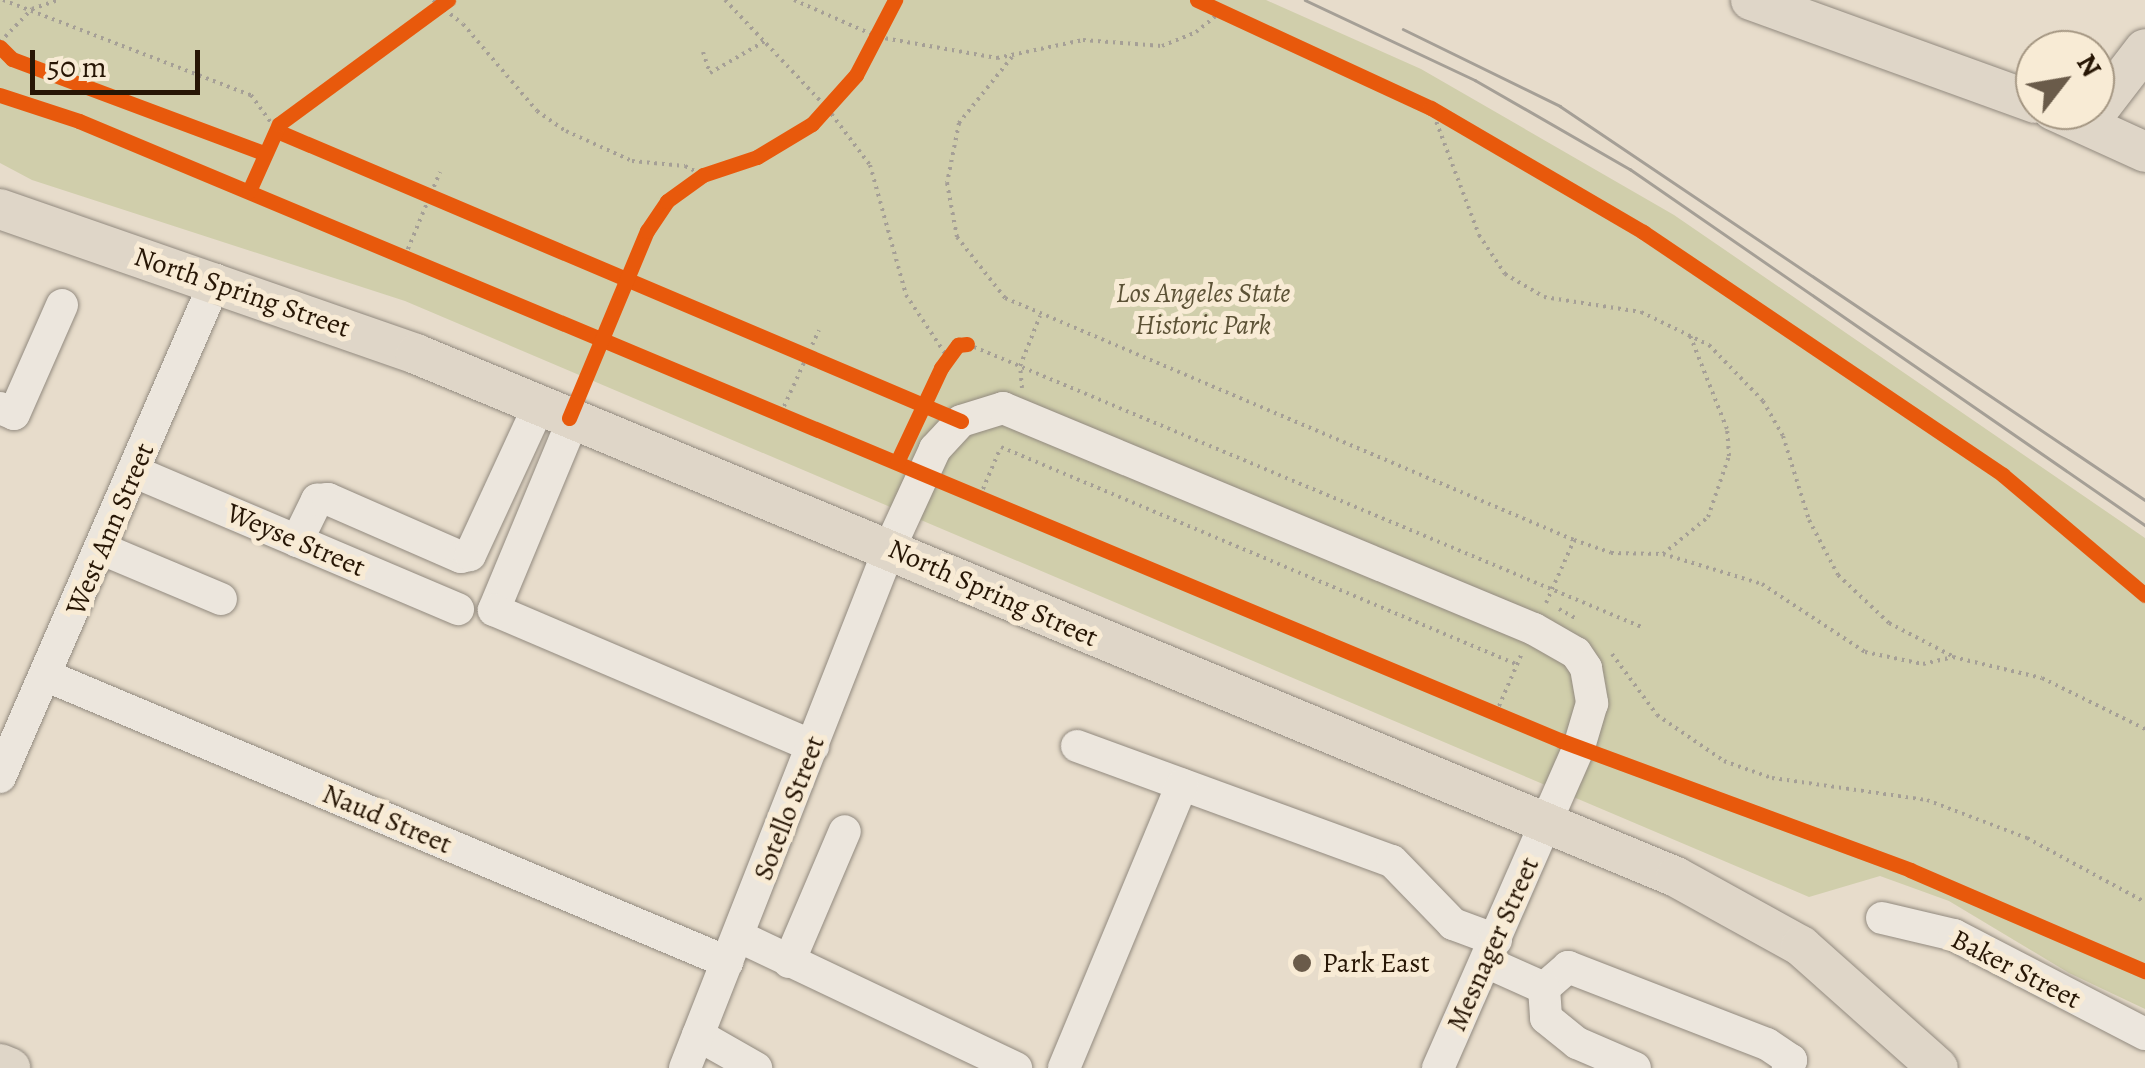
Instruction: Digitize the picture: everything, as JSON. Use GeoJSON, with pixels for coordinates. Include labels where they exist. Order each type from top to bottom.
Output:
{"type":"FeatureCollection","features":[{"type":"Feature","properties":{"kind":"main road"},"geometry":{"type":"LineString","coordinates":[[1752,0],[2015,96]]}},
{"type":"Feature","properties":{"kind":"main road"},"geometry":{"type":"LineString","coordinates":[[2115,76],[2145,49]]}},
{"type":"Feature","properties":{"kind":"main road"},"geometry":{"type":"LineString","coordinates":[[2100,130],[2145,152]]}},
{"type":"Feature","properties":{"kind":"main road","name":"North Spring Street"},"geometry":{"type":"LineString","coordinates":[[0,209],[216,280],[556,413],[806,519],[890,546],[1100,640],[1676,876],[1801,946],[1938,1068]]}},
{"type":"Feature","properties":{"kind":"main road"},"geometry":{"type":"LineString","coordinates":[[0,1064],[10,1068]]}},
{"type":"Feature","properties":{"kind":"street","name":"West Ann Street"},"geometry":{"type":"LineString","coordinates":[[0,777],[216,280]]}},
{"type":"Feature","properties":{"kind":"street"},"geometry":{"type":"LineString","coordinates":[[0,408],[14,414],[62,305]]}},
{"type":"Feature","properties":{"kind":"street","name":"Mesnager Street"},"geometry":{"type":"LineString","coordinates":[[925,474],[951,429],[974,413],[1003,408],[1561,642],[1586,668],[1592,703],[1546,820],[1438,1068]]}},
{"type":"Feature","properties":{"kind":"street"},"geometry":{"type":"LineString","coordinates":[[298,541],[317,500],[328,499],[460,557],[470,555],[556,413]]}},
{"type":"Feature","properties":{"kind":"street"},"geometry":{"type":"LineString","coordinates":[[556,413],[494,610],[813,746]]}},
{"type":"Feature","properties":{"kind":"street","name":"Weyse Street"},"geometry":{"type":"LineString","coordinates":[[134,472],[458,609]]}},
{"type":"Feature","properties":{"kind":"street","name":"Sotello Street"},"geometry":{"type":"LineString","coordinates":[[684,1068],[890,546],[925,474]]}},
{"type":"Feature","properties":{"kind":"street"},"geometry":{"type":"LineString","coordinates":[[102,549],[221,598]]}},
{"type":"Feature","properties":{"kind":"street","name":"Naud Street"},"geometry":{"type":"LineString","coordinates":[[47,676],[732,949],[790,962],[1016,1068]]}},
{"type":"Feature","properties":{"kind":"street"},"geometry":{"type":"LineString","coordinates":[[1077,746],[1392,861],[1453,924],[1544,988]]}},
{"type":"Feature","properties":{"kind":"street"},"geometry":{"type":"LineString","coordinates":[[1064,1068],[1182,785]]}},
{"type":"Feature","properties":{"kind":"street"},"geometry":{"type":"LineString","coordinates":[[790,962],[844,832]]}},
{"type":"Feature","properties":{"kind":"street","name":"Baker Street"},"geometry":{"type":"LineString","coordinates":[[1882,918],[1954,935],[2145,1034]]}},
{"type":"Feature","properties":{"kind":"street"},"geometry":{"type":"LineString","coordinates":[[1544,988],[1568,966],[1767,1044],[1791,1060],[1788,1068]]}},
{"type":"Feature","properties":{"kind":"street"},"geometry":{"type":"LineString","coordinates":[[1544,988],[1546,1018],[1577,1043],[1623,1066]]}},
{"type":"Feature","properties":{"kind":"street"},"geometry":{"type":"LineString","coordinates":[[698,1036],[756,1068]]}},
{"type":"Feature","properties":{"kind":"path"},"geometry":{"type":"LineString","coordinates":[[3,0],[251,95],[278,127],[294,138]]}},
{"type":"Feature","properties":{"kind":"path"},"geometry":{"type":"LineString","coordinates":[[4,49],[32,10],[58,0]]}},
{"type":"Feature","properties":{"kind":"path"},"geometry":{"type":"LineString","coordinates":[[726,0],[832,103],[870,166],[895,257],[920,322],[945,363],[968,344],[1642,626]]}},
{"type":"Feature","properties":{"kind":"path"},"geometry":{"type":"LineString","coordinates":[[794,0],[878,37],[963,56],[1012,58],[1083,40],[1162,46],[1196,32],[1222,11]]}},
{"type":"Feature","properties":{"kind":"path"},"geometry":{"type":"LineString","coordinates":[[1198,0],[1240,19]]}},
{"type":"Feature","properties":{"kind":"path"},"geometry":{"type":"LineString","coordinates":[[437,5],[537,111],[566,131],[617,156],[696,180],[721,169]]}},
{"type":"Feature","properties":{"kind":"path"},"geometry":{"type":"LineString","coordinates":[[680,54],[703,52],[741,37],[764,14]]}},
{"type":"Feature","properties":{"kind":"path"},"geometry":{"type":"LineString","coordinates":[[703,52],[710,73],[765,42]]}},
{"type":"Feature","properties":{"kind":"path"},"geometry":{"type":"LineString","coordinates":[[1012,58],[959,123],[946,182],[956,237],[972,263],[1005,298],[1574,540],[1611,552],[1663,554],[1762,584],[1865,652],[1923,664],[1953,657]]}},
{"type":"Feature","properties":{"kind":"path"},"geometry":{"type":"LineString","coordinates":[[1414,100],[1465,127]]}},
{"type":"Feature","properties":{"kind":"path"},"geometry":{"type":"LineString","coordinates":[[812,124],[832,103]]}},
{"type":"Feature","properties":{"kind":"path"},"geometry":{"type":"LineString","coordinates":[[1431,108],[1478,235],[1504,274],[1544,296],[1613,303],[1688,333],[1737,370],[1763,401],[1838,575],[1888,623],[1953,657],[2071,687],[2145,728]]}},
{"type":"Feature","properties":{"kind":"path"},"geometry":{"type":"LineString","coordinates":[[264,153],[278,127],[294,112]]}},
{"type":"Feature","properties":{"kind":"path"},"geometry":{"type":"LineString","coordinates":[[405,256],[440,172]]}},
{"type":"Feature","properties":{"kind":"path"},"geometry":{"type":"LineString","coordinates":[[413,186],[448,201]]}},
{"type":"Feature","properties":{"kind":"path"},"geometry":{"type":"LineString","coordinates":[[388,249],[423,264]]}},
{"type":"Feature","properties":{"kind":"path"},"geometry":{"type":"LineString","coordinates":[[1023,399],[1020,366],[1040,316]]}},
{"type":"Feature","properties":{"kind":"path"},"geometry":{"type":"LineString","coordinates":[[782,414],[819,330]]}},
{"type":"Feature","properties":{"kind":"path"},"geometry":{"type":"LineString","coordinates":[[1663,554],[1708,517],[1728,468],[1727,429],[1688,333]]}},
{"type":"Feature","properties":{"kind":"path"},"geometry":{"type":"LineString","coordinates":[[791,344],[826,358]]}},
{"type":"Feature","properties":{"kind":"path"},"geometry":{"type":"LineString","coordinates":[[764,406],[798,420]]}},
{"type":"Feature","properties":{"kind":"path"},"geometry":{"type":"LineString","coordinates":[[980,496],[1005,438]]}},
{"type":"Feature","properties":{"kind":"path"},"geometry":{"type":"LineString","coordinates":[[1001,447],[1516,664],[1496,712]]}},
{"type":"Feature","properties":{"kind":"path"},"geometry":{"type":"LineString","coordinates":[[925,474],[999,503]]}},
{"type":"Feature","properties":{"kind":"path"},"geometry":{"type":"LineString","coordinates":[[1540,616],[1574,540]]}},
{"type":"Feature","properties":{"kind":"path"},"geometry":{"type":"LineString","coordinates":[[1546,602],[1584,624]]}},
{"type":"Feature","properties":{"kind":"path"},"geometry":{"type":"LineString","coordinates":[[1610,649],[1657,715],[1724,761],[1772,778],[1884,790],[1964,812],[2145,902]]}},
{"type":"Feature","properties":{"kind":"path"},"geometry":{"type":"LineString","coordinates":[[1477,705],[1512,720]]}},
{"type":"Feature","properties":{"kind":"green space","name":"Los Angeles State Historic Park"},"geometry":{"type":"Polygon","coordinates":[[[0,0],[1266,0],[1421,69],[1674,215],[2145,538],[2145,1009],[2069,973],[1949,901],[1880,876],[1809,897],[405,301],[32,180],[0,163],[0,0]]]}},
{"type":"Feature","properties":{"kind":"tram line"},"geometry":{"type":"LineString","coordinates":[[1305,0],[1475,80],[1630,169],[2145,525]]}},
{"type":"Feature","properties":{"kind":"tram line"},"geometry":{"type":"LineString","coordinates":[[1403,29],[1560,106],[2145,500]]}},
{"type":"Feature","properties":{"kind":"cycle path"},"geometry":{"type":"LineString","coordinates":[[249,191],[279,124],[448,0]]}},
{"type":"Feature","properties":{"kind":"cycle path"},"geometry":{"type":"LineString","coordinates":[[569,418],[647,231],[667,201],[703,175],[757,157],[812,124],[856,75],[895,0]]}},
{"type":"Feature","properties":{"kind":"cycle path"},"geometry":{"type":"LineString","coordinates":[[1197,0],[1431,108],[1643,232],[2003,475],[2145,595]]}},
{"type":"Feature","properties":{"kind":"cycle path"},"geometry":{"type":"LineString","coordinates":[[0,47],[12,59],[263,153]]}},
{"type":"Feature","properties":{"kind":"cycle path"},"geometry":{"type":"LineString","coordinates":[[0,95],[79,121],[1562,741],[1910,870],[2145,971]]}},
{"type":"Feature","properties":{"kind":"cycle path"},"geometry":{"type":"LineString","coordinates":[[277,131],[961,421]]}},
{"type":"Feature","properties":{"kind":"cycle path"},"geometry":{"type":"LineString","coordinates":[[897,462],[941,368],[958,345],[967,344]]}},
{"type":"Feature","properties":{"kind":"place","name":"Park East"},"geometry":{"type":"Point","coordinates":[1302,963]}}]}
